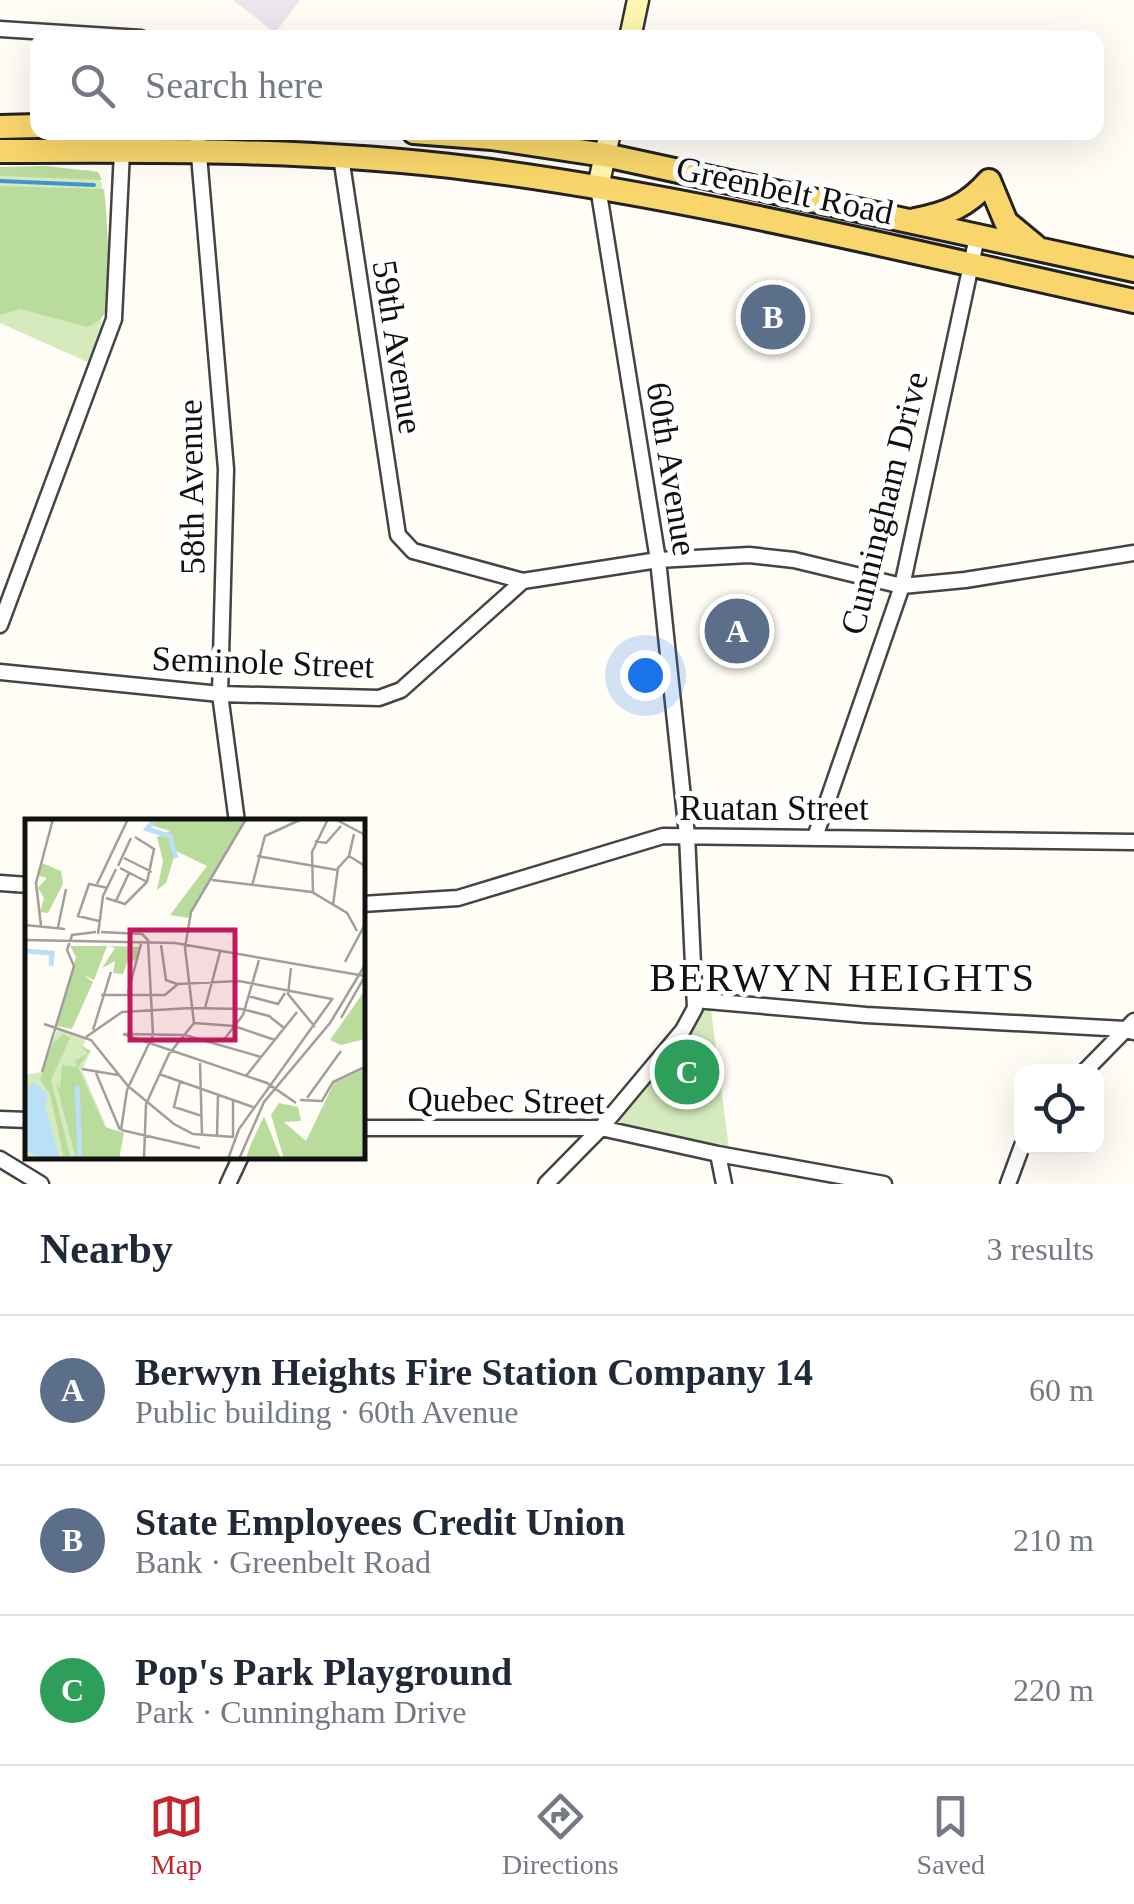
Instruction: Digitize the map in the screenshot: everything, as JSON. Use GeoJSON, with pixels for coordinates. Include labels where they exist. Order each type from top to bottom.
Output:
{"type":"FeatureCollection","features":[{"type":"Feature","properties":{"kind":"main road"},"geometry":{"type":"LineString","coordinates":[[0,127],[30,126]]}},
{"type":"Feature","properties":{"kind":"main road","name":"Greenbelt Road"},"geometry":{"type":"LineString","coordinates":[[530,140],[607,144],[905,222],[1134,270]]}},
{"type":"Feature","properties":{"kind":"main road","name":"Greenbelt Road"},"geometry":{"type":"LineString","coordinates":[[0,151],[122,151],[198,142],[464,168],[598,187],[1134,301]]}},
{"type":"Feature","properties":{"kind":"main road"},"geometry":{"type":"LineString","coordinates":[[905,222],[967,204],[989,181],[1006,222],[1045,251]]}},
{"type":"Feature","properties":{"kind":"street"},"geometry":{"type":"LineString","coordinates":[[632,30],[638,0]]}},
{"type":"Feature","properties":{"kind":"street"},"geometry":{"type":"LineString","coordinates":[[0,30],[30,32]]}},
{"type":"Feature","properties":{"kind":"street","name":"58th Avenue"},"geometry":{"type":"LineString","coordinates":[[198,142],[226,469],[220,694],[237,819]]}},
{"type":"Feature","properties":{"kind":"street"},"geometry":{"type":"LineString","coordinates":[[598,187],[607,144]]}},
{"type":"Feature","properties":{"kind":"street"},"geometry":{"type":"LineString","coordinates":[[0,625],[114,319],[122,151]]}},
{"type":"Feature","properties":{"kind":"street","name":"59th Avenue"},"geometry":{"type":"LineString","coordinates":[[340,156],[395,527],[406,544],[433,558],[524,581]]}},
{"type":"Feature","properties":{"kind":"street","name":"60th Avenue"},"geometry":{"type":"LineString","coordinates":[[598,187],[658,560],[687,836],[696,1000]]}},
{"type":"Feature","properties":{"kind":"street","name":"Cunningham Drive"},"geometry":{"type":"LineString","coordinates":[[815,837],[902,586],[977,237]]}},
{"type":"Feature","properties":{"kind":"street"},"geometry":{"type":"LineString","coordinates":[[524,581],[658,560],[764,556],[902,586],[1134,553]]}},
{"type":"Feature","properties":{"kind":"street","name":"Seminole Street"},"geometry":{"type":"LineString","coordinates":[[0,672],[220,694],[390,696],[524,581]]}},
{"type":"Feature","properties":{"kind":"street","name":"Ruatan Street"},"geometry":{"type":"LineString","coordinates":[[365,904],[458,898],[650,840],[687,836],[1134,842]]}},
{"type":"Feature","properties":{"kind":"street"},"geometry":{"type":"LineString","coordinates":[[0,883],[25,884]]}},
{"type":"Feature","properties":{"kind":"street"},"geometry":{"type":"LineString","coordinates":[[546,1184],[601,1128],[683,1030],[694,1014],[696,1000],[846,1014],[1131,1027]]}},
{"type":"Feature","properties":{"kind":"street"},"geometry":{"type":"LineString","coordinates":[[1092,1064],[1131,1027]]}},
{"type":"Feature","properties":{"kind":"street"},"geometry":{"type":"LineString","coordinates":[[0,1119],[25,1120]]}},
{"type":"Feature","properties":{"kind":"street","name":"Quebec Street"},"geometry":{"type":"LineString","coordinates":[[365,1128],[601,1128],[884,1184]]}},
{"type":"Feature","properties":{"kind":"street"},"geometry":{"type":"LineString","coordinates":[[718,1154],[724,1184]]}},
{"type":"Feature","properties":{"kind":"street"},"geometry":{"type":"LineString","coordinates":[[1008,1184],[1019,1154]]}},
{"type":"Feature","properties":{"kind":"street"},"geometry":{"type":"LineString","coordinates":[[228,1184],[240,1159]]}},
{"type":"Feature","properties":{"kind":"street"},"geometry":{"type":"LineString","coordinates":[[0,1160],[42,1184]]}},
{"type":"Feature","properties":{"kind":"shaded area"},"geometry":{"type":"Polygon","coordinates":[[[233,0],[300,0],[277,30],[271,30],[233,0]]]}},
{"type":"Feature","properties":{"kind":"green space"},"geometry":{"type":"Polygon","coordinates":[[[47,166],[98,172],[102,180],[0,176],[0,167],[47,166]]]}},
{"type":"Feature","properties":{"kind":"green space"},"geometry":{"type":"Polygon","coordinates":[[[0,170],[90,170],[102,183],[101,344],[92,364],[0,323],[0,170]]]}},
{"type":"Feature","properties":{"kind":"green space"},"geometry":{"type":"Polygon","coordinates":[[[0,186],[104,189],[108,288],[105,312],[98,321],[87,327],[20,309],[0,315],[0,186]]]}},
{"type":"Feature","properties":{"kind":"green space"},"geometry":{"type":"Polygon","coordinates":[[[710,1002],[730,1156],[601,1128],[695,1008],[710,1002]]]}},
{"type":"Feature","properties":{"kind":"waterway"},"geometry":{"type":"LineString","coordinates":[[0,181],[94,185]]}},
{"type":"Feature","properties":{"kind":"place","name":"State Employees Credit Union"},"geometry":{"type":"Point","coordinates":[773,317]}},
{"type":"Feature","properties":{"kind":"place","name":"Berwyn Heights Fire Station Company 14"},"geometry":{"type":"Point","coordinates":[737,631]}},
{"type":"Feature","properties":{"kind":"place","name":"Pop's Park Playground"},"geometry":{"type":"Point","coordinates":[687,1072]}},
{"type":"Feature","properties":{"kind":"district","name":"BERWYN HEIGHTS"},"geometry":{"type":"Point","coordinates":[843,977]}}]}
